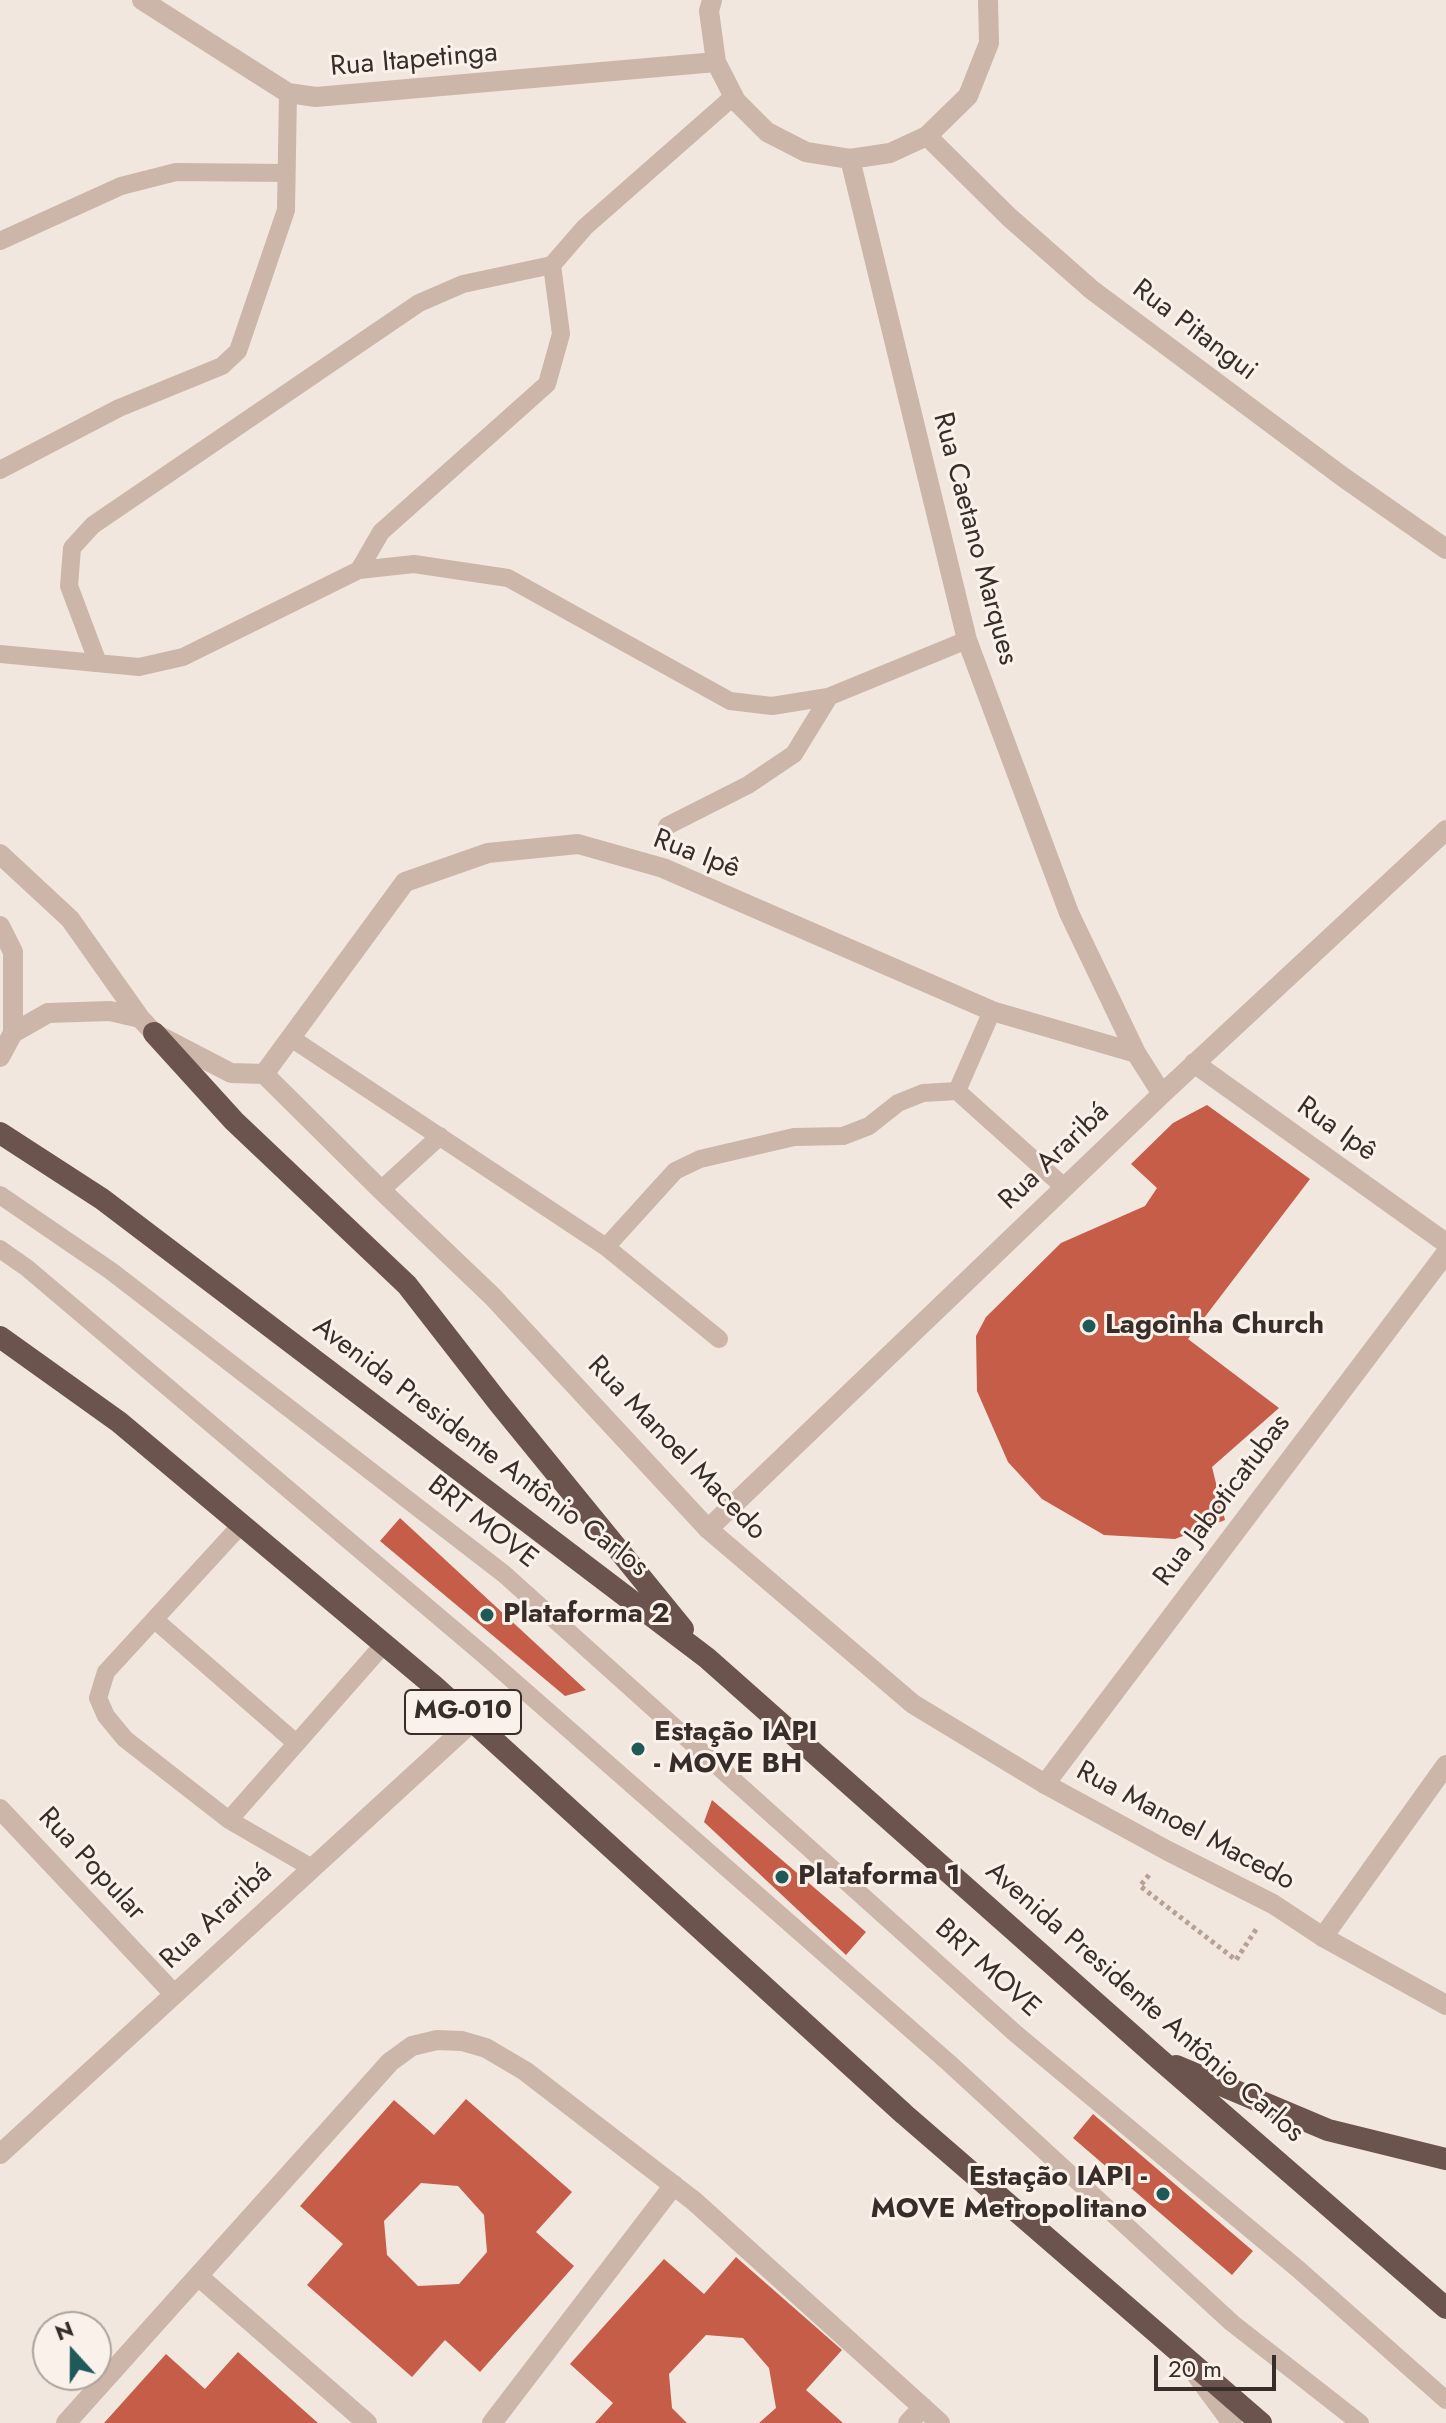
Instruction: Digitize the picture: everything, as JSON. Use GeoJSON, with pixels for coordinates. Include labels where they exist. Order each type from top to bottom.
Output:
{"type":"FeatureCollection","features":[{"type":"Feature","properties":{"kind":"highway"},"geometry":{"type":"LineString","coordinates":[[147,1026],[234,1121],[407,1285],[498,1402],[707,1658]]}},
{"type":"Feature","properties":{"kind":"highway","name":"Avenida Presidente Antônio Carlos"},"geometry":{"type":"LineString","coordinates":[[0,1133],[102,1199],[707,1658],[1158,2058],[1446,2308]]}},
{"type":"Feature","properties":{"kind":"highway","name":"MG-010"},"geometry":{"type":"LineString","coordinates":[[0,1337],[119,1422],[384,1644],[473,1721],[904,2114],[1261,2423]]}},
{"type":"Feature","properties":{"kind":"highway"},"geometry":{"type":"LineString","coordinates":[[1158,2058],[1328,2130],[1446,2159]]}},
{"type":"Feature","properties":{"kind":"street","name":"Rua Itapetinga"},"geometry":{"type":"LineString","coordinates":[[142,0],[288,93],[316,97],[716,62]]}},
{"type":"Feature","properties":{"kind":"street"},"geometry":{"type":"LineString","coordinates":[[712,0],[709,11],[716,62],[734,96],[767,132],[806,152],[850,159],[890,153],[927,136],[968,96],[989,43],[988,0]]}},
{"type":"Feature","properties":{"kind":"street","name":"Rua Pitangui"},"geometry":{"type":"LineString","coordinates":[[927,136],[1009,217],[1092,290],[1343,477],[1446,549]]}},
{"type":"Feature","properties":{"kind":"street","name":"Rua Caetano Marques"},"geometry":{"type":"LineString","coordinates":[[850,159],[967,640],[1069,913],[1136,1053]]}},
{"type":"Feature","properties":{"kind":"street","name":"Rua Araribá"},"geometry":{"type":"LineString","coordinates":[[708,1529],[1194,1063],[1446,830]]}},
{"type":"Feature","properties":{"kind":"street","name":"Rua Ipê"},"geometry":{"type":"LineString","coordinates":[[264,1074],[405,882],[488,853],[578,844],[663,868],[992,1011],[1136,1053]]}},
{"type":"Feature","properties":{"kind":"street"},"geometry":{"type":"LineString","coordinates":[[0,854],[70,919],[147,1026]]}},
{"type":"Feature","properties":{"kind":"street"},"geometry":{"type":"LineString","coordinates":[[0,926],[13,952],[6,1046]]}},
{"type":"Feature","properties":{"kind":"street"},"geometry":{"type":"LineString","coordinates":[[6,1046],[48,1013],[110,1011],[147,1026],[231,1073],[264,1074]]}},
{"type":"Feature","properties":{"kind":"street"},"geometry":{"type":"LineString","coordinates":[[1136,1053],[1162,1094]]}},
{"type":"Feature","properties":{"kind":"street","name":"Rua Ipê"},"geometry":{"type":"LineString","coordinates":[[1194,1063],[1446,1243]]}},
{"type":"Feature","properties":{"kind":"street","name":"Rua Manoel Macedo"},"geometry":{"type":"LineString","coordinates":[[264,1074],[492,1296],[708,1529],[913,1704],[1045,1784],[1273,1904],[1323,1937],[1446,2005]]}},
{"type":"Feature","properties":{"kind":"street","name":"Rua Jaboticatubas"},"geometry":{"type":"LineString","coordinates":[[1045,1784],[1446,1253]]}},
{"type":"Feature","properties":{"kind":"street","name":"Rua Araribá"},"geometry":{"type":"LineString","coordinates":[[0,2154],[473,1721]]}},
{"type":"Feature","properties":{"kind":"street"},"geometry":{"type":"LineString","coordinates":[[1323,1937],[1446,1765]]}},
{"type":"Feature","properties":{"kind":"street","name":"Rua Popular"},"geometry":{"type":"LineString","coordinates":[[0,1809],[174,1994]]}},
{"type":"Feature","properties":{"kind":"street"},"geometry":{"type":"LineString","coordinates":[[66,2423],[390,2062],[412,2046],[437,2040],[462,2041],[486,2048],[525,2071],[674,2185],[940,2423]]}},
{"type":"Feature","properties":{"kind":"street"},"geometry":{"type":"LineString","coordinates":[[492,2423],[674,2185]]}},
{"type":"Feature","properties":{"kind":"street"},"geometry":{"type":"LineString","coordinates":[[198,2276],[367,2423]]}},
{"type":"Feature","properties":{"kind":"street"},"geometry":{"type":"LineString","coordinates":[[1186,2361],[1232,2423]]}},
{"type":"Feature","properties":{"kind":"street"},"geometry":{"type":"LineString","coordinates":[[908,2423],[923,2407]]}},
{"type":"Feature","properties":{"kind":"lane"},"geometry":{"type":"LineString","coordinates":[[0,470],[119,408],[222,366],[238,351],[286,210],[288,93]]}},
{"type":"Feature","properties":{"kind":"lane"},"geometry":{"type":"LineString","coordinates":[[98,663],[69,586],[72,548],[93,525],[419,303],[463,284],[552,265],[585,227],[734,96]]}},
{"type":"Feature","properties":{"kind":"lane"},"geometry":{"type":"LineString","coordinates":[[0,241],[121,186],[176,172],[286,173]]}},
{"type":"Feature","properties":{"kind":"lane"},"geometry":{"type":"LineString","coordinates":[[359,570],[381,532],[547,384],[561,334],[552,265]]}},
{"type":"Feature","properties":{"kind":"lane"},"geometry":{"type":"LineString","coordinates":[[0,654],[139,667],[183,657],[359,570],[414,564],[508,578],[730,701],[772,706],[829,697],[967,640]]}},
{"type":"Feature","properties":{"kind":"lane"},"geometry":{"type":"LineString","coordinates":[[667,826],[748,785],[794,754],[829,697]]}},
{"type":"Feature","properties":{"kind":"lane"},"geometry":{"type":"LineString","coordinates":[[957,1091],[992,1011]]}},
{"type":"Feature","properties":{"kind":"lane"},"geometry":{"type":"LineString","coordinates":[[291,1038],[606,1247],[719,1339]]}},
{"type":"Feature","properties":{"kind":"lane"},"geometry":{"type":"LineString","coordinates":[[606,1247],[675,1171],[700,1159],[794,1137],[843,1136],[869,1126],[898,1103],[923,1093],[957,1091],[1064,1187]]}},
{"type":"Feature","properties":{"kind":"lane"},"geometry":{"type":"LineString","coordinates":[[381,1190],[440,1136]]}},
{"type":"Feature","properties":{"kind":"lane","name":"BRT MOVE"},"geometry":{"type":"LineString","coordinates":[[0,1195],[111,1271],[504,1574],[1016,2034],[1298,2269],[1446,2400]]}},
{"type":"Feature","properties":{"kind":"lane"},"geometry":{"type":"LineString","coordinates":[[0,1249],[27,1268],[485,1656],[949,2063],[1232,2323],[1360,2423]]}},
{"type":"Feature","properties":{"kind":"lane"},"geometry":{"type":"LineString","coordinates":[[241,1525],[106,1672],[98,1698],[106,1716],[125,1739],[229,1820],[312,1868]]}},
{"type":"Feature","properties":{"kind":"lane"},"geometry":{"type":"LineString","coordinates":[[155,1620],[296,1743]]}},
{"type":"Feature","properties":{"kind":"lane"},"geometry":{"type":"LineString","coordinates":[[229,1820],[384,1644]]}},
{"type":"Feature","properties":{"kind":"path"},"geometry":{"type":"LineString","coordinates":[[1140,1886],[1236,1960],[1273,1904]]}},
{"type":"Feature","properties":{"kind":"building","name":"Lagoinha Church"},"geometry":{"type":"Polygon","coordinates":[[[1207,1105],[1310,1179],[1188,1339],[1279,1408],[1212,1467],[1225,1520],[1175,1539],[1104,1535],[1042,1499],[1008,1462],[977,1391],[976,1336],[986,1317],[1061,1243],[1145,1206],[1157,1188],[1131,1164],[1173,1123],[1207,1105]]]}},
{"type":"Feature","properties":{"kind":"building","name":"Plataforma 2"},"geometry":{"type":"Polygon","coordinates":[[[400,1518],[586,1690],[565,1696],[380,1541],[400,1518]]]}},
{"type":"Feature","properties":{"kind":"building","name":"Plataforma 1"},"geometry":{"type":"Polygon","coordinates":[[[712,1800],[866,1932],[846,1955],[704,1822],[712,1800]]]}},
{"type":"Feature","properties":{"kind":"building"},"geometry":{"type":"Polygon","coordinates":[[[466,2099],[572,2192],[536,2232],[574,2266],[480,2372],[445,2340],[412,2377],[307,2285],[343,2244],[300,2206],[394,2100],[434,2135],[466,2099]],[[421,2183],[384,2221],[387,2255],[418,2286],[459,2284],[487,2252],[484,2215],[458,2186],[421,2183]]]}},
{"type":"Feature","properties":{"kind":"building","name":"Estação IAPI - MOVE Metropolitano"},"geometry":{"type":"Polygon","coordinates":[[[1093,2114],[1253,2251],[1232,2275],[1073,2138],[1093,2114]]]}},
{"type":"Feature","properties":{"kind":"building"},"geometry":{"type":"Polygon","coordinates":[[[736,2257],[842,2350],[806,2390],[843,2423],[759,2423],[776,2408],[769,2368],[743,2338],[706,2335],[669,2374],[672,2408],[687,2423],[595,2423],[613,2403],[570,2364],[664,2259],[704,2294],[736,2257]]]}},
{"type":"Feature","properties":{"kind":"building"},"geometry":{"type":"Polygon","coordinates":[[[238,2352],[318,2423],[104,2423],[166,2354],[205,2389],[238,2352]]]}},
{"type":"Feature","properties":{"kind":"place","name":"Lagoinha Church"},"geometry":{"type":"Point","coordinates":[1089,1326]}},
{"type":"Feature","properties":{"kind":"place","name":"Plataforma 2"},"geometry":{"type":"Point","coordinates":[487,1615]}},
{"type":"Feature","properties":{"kind":"place","name":"Estação IAPI - MOVE BH"},"geometry":{"type":"Point","coordinates":[638,1749]}},
{"type":"Feature","properties":{"kind":"place","name":"Plataforma 1"},"geometry":{"type":"Point","coordinates":[782,1877]}},
{"type":"Feature","properties":{"kind":"place","name":"Estação IAPI - MOVE Metropolitano"},"geometry":{"type":"Point","coordinates":[1163,2194]}}]}
